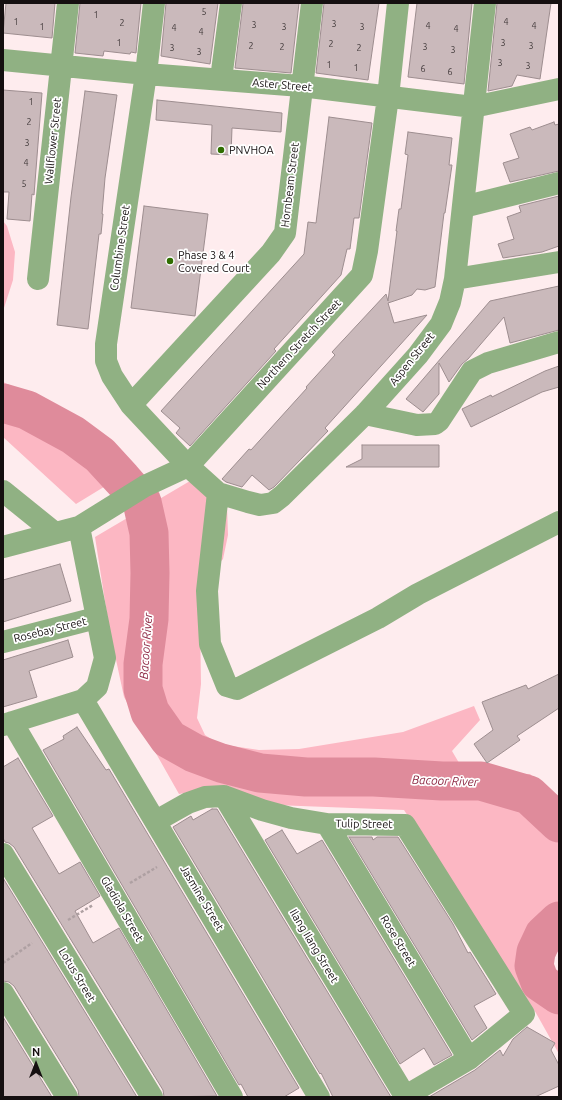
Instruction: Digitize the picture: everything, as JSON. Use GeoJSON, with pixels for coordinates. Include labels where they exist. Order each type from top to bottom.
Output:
{"type":"FeatureCollection","features":[{"type":"Feature","properties":{"kind":"street","name":"Wallflower Street"},"geometry":{"type":"LineString","coordinates":[[38,278],[68,3]]}},
{"type":"Feature","properties":{"kind":"street","name":"Columbine Street"},"geometry":{"type":"LineString","coordinates":[[154,3],[146,74],[106,344],[106,361],[112,376],[131,405],[188,466]]}},
{"type":"Feature","properties":{"kind":"street"},"geometry":{"type":"LineString","coordinates":[[221,79],[231,3]]}},
{"type":"Feature","properties":{"kind":"street","name":"Hornbeam Street"},"geometry":{"type":"LineString","coordinates":[[131,405],[271,253],[284,233],[312,3]]}},
{"type":"Feature","properties":{"kind":"street","name":"Northern Stretch Street"},"geometry":{"type":"LineString","coordinates":[[3,547],[79,527],[145,486],[188,466],[362,275],[367,251],[388,96],[398,3]]}},
{"type":"Feature","properties":{"kind":"street","name":"Aspen Street"},"geometry":{"type":"LineString","coordinates":[[188,466],[218,493],[260,505],[273,503],[292,487],[365,414],[418,355],[441,324],[450,302],[455,279],[485,3]]}},
{"type":"Feature","properties":{"kind":"street","name":"Aster Street"},"geometry":{"type":"LineString","coordinates":[[3,60],[146,74],[301,86],[473,107],[559,87]]}},
{"type":"Feature","properties":{"kind":"street"},"geometry":{"type":"LineString","coordinates":[[463,207],[559,183]]}},
{"type":"Feature","properties":{"kind":"street"},"geometry":{"type":"LineString","coordinates":[[455,279],[559,262]]}},
{"type":"Feature","properties":{"kind":"street"},"geometry":{"type":"LineString","coordinates":[[365,414],[417,425],[435,424],[439,421],[472,371],[488,363],[559,342]]}},
{"type":"Feature","properties":{"kind":"street"},"geometry":{"type":"LineString","coordinates":[[3,491],[55,533]]}},
{"type":"Feature","properties":{"kind":"street"},"geometry":{"type":"LineString","coordinates":[[218,493],[207,591],[210,644],[227,686],[237,689],[378,618],[418,594],[559,522]]}},
{"type":"Feature","properties":{"kind":"street"},"geometry":{"type":"LineString","coordinates":[[7,723],[90,693],[105,658],[79,527]]}},
{"type":"Feature","properties":{"kind":"street","name":"Rosebay Street"},"geometry":{"type":"LineString","coordinates":[[3,642],[96,618]]}},
{"type":"Feature","properties":{"kind":"street","name":"Jasmine Street"},"geometry":{"type":"LineString","coordinates":[[90,693],[156,821],[319,1097]]}},
{"type":"Feature","properties":{"kind":"street","name":"Gladiola Street"},"geometry":{"type":"LineString","coordinates":[[7,723],[112,893],[232,1097]]}},
{"type":"Feature","properties":{"kind":"street","name":"Tulip Street"},"geometry":{"type":"LineString","coordinates":[[156,821],[188,803],[206,797],[224,796],[262,810],[291,818],[327,824],[405,825],[524,1014],[469,1059]]}},
{"type":"Feature","properties":{"kind":"street","name":"Ilang Ilang Street"},"geometry":{"type":"LineString","coordinates":[[224,796],[404,1097]]}},
{"type":"Feature","properties":{"kind":"street","name":"Rose Street"},"geometry":{"type":"LineString","coordinates":[[327,824],[469,1059]]}},
{"type":"Feature","properties":{"kind":"street","name":"Lotus Street"},"geometry":{"type":"LineString","coordinates":[[3,854],[152,1097]]}},
{"type":"Feature","properties":{"kind":"street"},"geometry":{"type":"LineString","coordinates":[[3,993],[66,1097]]}},
{"type":"Feature","properties":{"kind":"street"},"geometry":{"type":"LineString","coordinates":[[404,1097],[469,1059]]}},
{"type":"Feature","properties":{"kind":"path"},"geometry":{"type":"LineString","coordinates":[[3,963],[50,931],[177,856]]}},
{"type":"Feature","properties":{"kind":"shaded area"},"geometry":{"type":"Polygon","coordinates":[[[3,221],[7,226],[15,252],[13,280],[3,311],[3,221]]]}},
{"type":"Feature","properties":{"kind":"shaded area"},"geometry":{"type":"Polygon","coordinates":[[[3,382],[47,401],[87,433],[130,471],[76,504],[3,437],[3,382]]]}},
{"type":"Feature","properties":{"kind":"shaded area"},"geometry":{"type":"Polygon","coordinates":[[[190,481],[227,506],[228,535],[223,559],[201,584],[201,684],[197,718],[205,735],[219,744],[259,750],[299,749],[403,732],[474,706],[480,720],[452,751],[465,773],[530,774],[559,799],[559,950],[555,955],[552,969],[559,975],[559,1054],[536,1013],[404,810],[275,805],[209,789],[179,794],[124,697],[109,627],[95,537],[190,481]]]}},
{"type":"Feature","properties":{"kind":"building"},"geometry":{"type":"Polygon","coordinates":[[[6,3],[55,3],[52,38],[3,33],[6,3]]]}},
{"type":"Feature","properties":{"kind":"building"},"geometry":{"type":"Polygon","coordinates":[[[80,3],[141,3],[136,53],[131,52],[130,54],[104,51],[103,56],[75,53],[80,3]]]}},
{"type":"Feature","properties":{"kind":"building"},"geometry":{"type":"Polygon","coordinates":[[[166,3],[218,3],[210,64],[161,56],[166,3]]]}},
{"type":"Feature","properties":{"kind":"building"},"geometry":{"type":"Polygon","coordinates":[[[243,3],[299,3],[291,73],[235,68],[243,3]]]}},
{"type":"Feature","properties":{"kind":"building"},"geometry":{"type":"Polygon","coordinates":[[[324,3],[379,3],[368,80],[316,73],[324,3]]]}},
{"type":"Feature","properties":{"kind":"building"},"geometry":{"type":"Polygon","coordinates":[[[417,3],[472,3],[464,84],[408,77],[417,3]]]}},
{"type":"Feature","properties":{"kind":"building"},"geometry":{"type":"Polygon","coordinates":[[[497,3],[551,3],[540,79],[517,75],[512,86],[488,91],[497,3]]]}},
{"type":"Feature","properties":{"kind":"building"},"geometry":{"type":"Polygon","coordinates":[[[3,90],[42,93],[34,195],[32,194],[30,221],[7,219],[9,192],[3,192],[3,90]]]}},
{"type":"Feature","properties":{"kind":"building"},"geometry":{"type":"Polygon","coordinates":[[[85,91],[117,95],[105,178],[101,234],[99,234],[88,329],[57,325],[71,197],[85,91]]]}},
{"type":"Feature","properties":{"kind":"building"},"geometry":{"type":"Polygon","coordinates":[[[157,100],[282,113],[281,132],[232,128],[231,155],[211,154],[212,125],[156,120],[157,100]]]}},
{"type":"Feature","properties":{"kind":"building"},"geometry":{"type":"Polygon","coordinates":[[[329,117],[372,123],[359,218],[354,218],[350,249],[347,249],[341,275],[274,349],[276,351],[190,446],[176,433],[180,428],[161,411],[304,254],[308,222],[316,223],[329,117]]]}},
{"type":"Feature","properties":{"kind":"building"},"geometry":{"type":"Polygon","coordinates":[[[554,122],[555,125],[559,124],[559,171],[510,182],[503,163],[519,158],[510,134],[530,127],[532,130],[554,122]]]}},
{"type":"Feature","properties":{"kind":"building"},"geometry":{"type":"Polygon","coordinates":[[[408,132],[452,138],[449,165],[452,165],[444,213],[435,287],[425,290],[417,289],[412,295],[388,303],[394,323],[427,315],[325,428],[328,431],[274,487],[269,490],[252,475],[242,487],[226,482],[222,479],[249,449],[251,450],[307,388],[306,387],[335,355],[332,352],[386,294],[388,301],[399,209],[401,209],[408,155],[405,154],[408,132]]]}},
{"type":"Feature","properties":{"kind":"building"},"geometry":{"type":"Polygon","coordinates":[[[559,196],[559,246],[542,252],[503,258],[498,244],[514,239],[507,217],[521,212],[519,206],[559,196]]]}},
{"type":"Feature","properties":{"kind":"building","name":"Phase 3 & 4 Covered Court"},"geometry":{"type":"Polygon","coordinates":[[[144,206],[208,214],[195,316],[131,308],[144,206]]]}},
{"type":"Feature","properties":{"kind":"building"},"geometry":{"type":"Polygon","coordinates":[[[559,286],[559,330],[510,343],[504,317],[462,364],[449,382],[439,363],[439,394],[423,412],[406,399],[490,301],[559,286]]]}},
{"type":"Feature","properties":{"kind":"building"},"geometry":{"type":"Polygon","coordinates":[[[559,366],[559,387],[542,392],[471,427],[462,409],[559,366]]]}},
{"type":"Feature","properties":{"kind":"building"},"geometry":{"type":"Polygon","coordinates":[[[362,445],[439,445],[439,467],[346,467],[362,459],[362,445]]]}},
{"type":"Feature","properties":{"kind":"building"},"geometry":{"type":"Polygon","coordinates":[[[60,564],[71,601],[3,622],[3,580],[60,564]]]}},
{"type":"Feature","properties":{"kind":"building"},"geometry":{"type":"Polygon","coordinates":[[[68,640],[73,657],[29,671],[37,697],[3,707],[3,660],[68,640]]]}},
{"type":"Feature","properties":{"kind":"building"},"geometry":{"type":"Polygon","coordinates":[[[559,674],[559,708],[517,736],[520,740],[487,763],[474,744],[493,730],[482,702],[526,685],[528,689],[559,674]]]}},
{"type":"Feature","properties":{"kind":"building"},"geometry":{"type":"Polygon","coordinates":[[[77,727],[106,770],[109,769],[299,1088],[284,1097],[248,1097],[241,1084],[239,1085],[43,750],[64,739],[63,736],[77,727]]]}},
{"type":"Feature","properties":{"kind":"building"},"geometry":{"type":"Polygon","coordinates":[[[18,758],[53,816],[32,828],[59,874],[80,862],[100,896],[75,911],[93,943],[119,928],[217,1096],[164,1097],[163,1090],[14,847],[5,842],[3,838],[3,767],[18,758]]]}},
{"type":"Feature","properties":{"kind":"building"},"geometry":{"type":"Polygon","coordinates":[[[212,809],[217,809],[391,1097],[333,1097],[321,1073],[320,1074],[173,827],[191,816],[193,820],[212,809]]]}},
{"type":"Feature","properties":{"kind":"building"},"geometry":{"type":"Polygon","coordinates":[[[282,830],[297,854],[322,840],[452,1055],[434,1065],[424,1048],[400,1064],[265,840],[282,830]]]}},
{"type":"Feature","properties":{"kind":"building"},"geometry":{"type":"Polygon","coordinates":[[[349,837],[372,837],[373,840],[377,837],[398,837],[453,924],[468,953],[470,952],[496,994],[474,1006],[487,1028],[472,1040],[349,837]]]}},
{"type":"Feature","properties":{"kind":"building"},"geometry":{"type":"Polygon","coordinates":[[[3,878],[137,1097],[79,1097],[78,1090],[14,986],[9,982],[3,981],[3,878]]]}},
{"type":"Feature","properties":{"kind":"building"},"geometry":{"type":"Polygon","coordinates":[[[3,1017],[52,1097],[3,1097],[3,1017]]]}},
{"type":"Feature","properties":{"kind":"building"},"geometry":{"type":"Polygon","coordinates":[[[527,1027],[555,1043],[551,1050],[559,1065],[559,1086],[535,1097],[429,1097],[475,1070],[500,1050],[503,1056],[513,1039],[527,1027]]]}},
{"type":"Feature","properties":{"kind":"waterway","name":"Bacoor River"},"geometry":{"type":"LineString","coordinates":[[3,403],[27,410],[73,435],[100,455],[142,502],[149,533],[150,573],[149,619],[143,664],[143,689],[150,712],[169,739],[194,753],[221,763],[260,773],[306,777],[374,777],[442,781],[481,781],[529,795],[559,823]]}},
{"type":"Feature","properties":{"kind":"waterway","name":"Bacoor River"},"geometry":{"type":"LineString","coordinates":[[559,921],[544,935],[536,952],[534,966],[540,982],[559,995]]}},
{"type":"Feature","properties":{"kind":"place","name":"PNVHOA"},"geometry":{"type":"Point","coordinates":[221,150]}},
{"type":"Feature","properties":{"kind":"place","name":"Phase 3 & 4 Covered Court"},"geometry":{"type":"Point","coordinates":[170,261]}}]}
